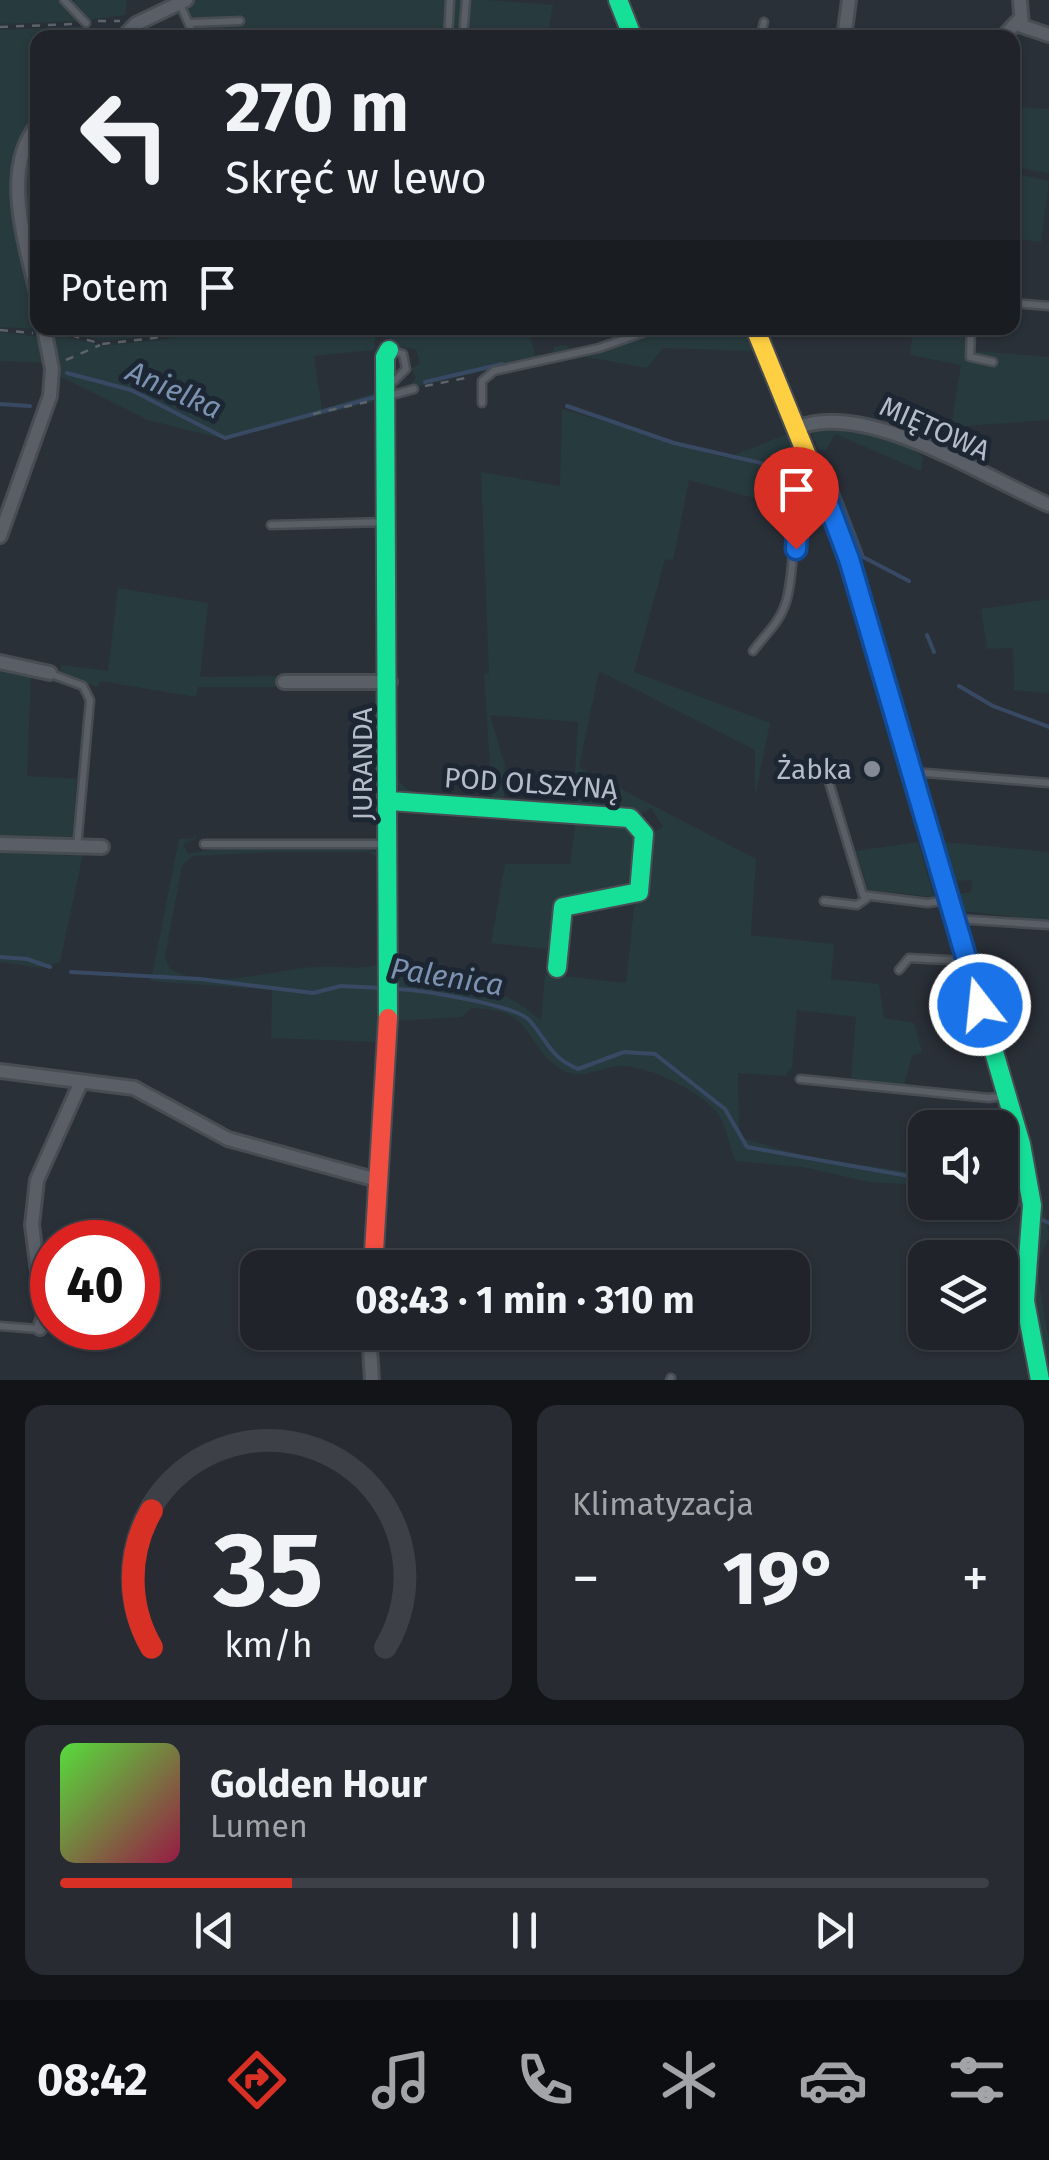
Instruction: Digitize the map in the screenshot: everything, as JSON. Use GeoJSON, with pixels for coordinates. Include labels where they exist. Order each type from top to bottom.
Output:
{"type":"FeatureCollection","features":[{"type":"Feature","properties":{"kind":"street"},"geometry":{"type":"LineString","coordinates":[[618,0],[631,30]]}},
{"type":"Feature","properties":{"kind":"street"},"geometry":{"type":"LineString","coordinates":[[845,30],[849,0]]}},
{"type":"Feature","properties":{"kind":"street"},"geometry":{"type":"LineString","coordinates":[[1010,30],[1019,20],[1020,0]]}},
{"type":"Feature","properties":{"kind":"street"},"geometry":{"type":"LineString","coordinates":[[130,30],[183,2]]}},
{"type":"Feature","properties":{"kind":"street"},"geometry":{"type":"LineString","coordinates":[[1019,20],[1028,31],[1049,35]]}},
{"type":"Feature","properties":{"kind":"street"},"geometry":{"type":"LineString","coordinates":[[30,133],[21,143],[13,174],[30,258]]}},
{"type":"Feature","properties":{"kind":"street"},"geometry":{"type":"LineString","coordinates":[[0,536],[50,396],[52,369],[45,335]]}},
{"type":"Feature","properties":{"kind":"street"},"geometry":{"type":"LineString","coordinates":[[758,335],[849,559],[1040,1196],[1024,1301],[1040,1380]]}},
{"type":"Feature","properties":{"kind":"street","name":"JURANDA"},"geometry":{"type":"LineString","coordinates":[[374,1250],[390,987],[385,357],[389,350]]}},
{"type":"Feature","properties":{"kind":"street","name":"MIĘTOWA"},"geometry":{"type":"LineString","coordinates":[[798,428],[832,419],[878,427],[1049,506]]}},
{"type":"Feature","properties":{"kind":"street"},"geometry":{"type":"LineString","coordinates":[[0,662],[50,674]]}},
{"type":"Feature","properties":{"kind":"street"},"geometry":{"type":"LineString","coordinates":[[284,682],[390,682]]}},
{"type":"Feature","properties":{"kind":"street","name":"POD OLSZYNĄ"},"geometry":{"type":"LineString","coordinates":[[390,801],[630,818],[636,823],[644,834],[639,892],[564,908],[556,968]]}},
{"type":"Feature","properties":{"kind":"street"},"geometry":{"type":"LineString","coordinates":[[0,844],[102,848]]}},
{"type":"Feature","properties":{"kind":"street"},"geometry":{"type":"LineString","coordinates":[[0,1071],[145,1092],[228,1138],[376,1180]]}},
{"type":"Feature","properties":{"kind":"street"},"geometry":{"type":"LineString","coordinates":[[32,1220],[37,1180],[82,1082]]}},
{"type":"Feature","properties":{"kind":"street"},"geometry":{"type":"LineString","coordinates":[[370,1350],[372,1380]]}},
{"type":"Feature","properties":{"kind":"lane"},"geometry":{"type":"LineString","coordinates":[[64,0],[86,22]]}},
{"type":"Feature","properties":{"kind":"lane"},"geometry":{"type":"LineString","coordinates":[[448,30],[450,0]]}},
{"type":"Feature","properties":{"kind":"lane"},"geometry":{"type":"LineString","coordinates":[[464,30],[466,0]]}},
{"type":"Feature","properties":{"kind":"lane"},"geometry":{"type":"LineString","coordinates":[[183,2],[193,30]]}},
{"type":"Feature","properties":{"kind":"lane"},"geometry":{"type":"LineString","coordinates":[[192,24],[240,21]]}},
{"type":"Feature","properties":{"kind":"lane"},"geometry":{"type":"LineString","coordinates":[[762,30],[764,22]]}},
{"type":"Feature","properties":{"kind":"lane"},"geometry":{"type":"LineString","coordinates":[[1020,304],[1049,306]]}},
{"type":"Feature","properties":{"kind":"lane"},"geometry":{"type":"LineString","coordinates":[[482,404],[484,378],[512,366],[599,348],[636,335]]}},
{"type":"Feature","properties":{"kind":"lane"},"geometry":{"type":"LineString","coordinates":[[971,335],[970,358],[993,362]]}},
{"type":"Feature","properties":{"kind":"lane"},"geometry":{"type":"LineString","coordinates":[[388,393],[414,389]]}},
{"type":"Feature","properties":{"kind":"lane"},"geometry":{"type":"LineString","coordinates":[[753,651],[784,609],[796,549],[800,488],[816,471]]}},
{"type":"Feature","properties":{"kind":"lane"},"geometry":{"type":"LineString","coordinates":[[271,524],[388,522]]}},
{"type":"Feature","properties":{"kind":"lane"},"geometry":{"type":"LineString","coordinates":[[50,674],[82,686],[90,700],[77,847]]}},
{"type":"Feature","properties":{"kind":"lane"},"geometry":{"type":"LineString","coordinates":[[912,772],[1049,783]]}},
{"type":"Feature","properties":{"kind":"lane"},"geometry":{"type":"LineString","coordinates":[[829,782],[860,891],[867,898],[936,903],[949,899]]}},
{"type":"Feature","properties":{"kind":"lane"},"geometry":{"type":"LineString","coordinates":[[204,844],[390,844]]}},
{"type":"Feature","properties":{"kind":"lane"},"geometry":{"type":"LineString","coordinates":[[824,901],[858,905],[867,898]]}},
{"type":"Feature","properties":{"kind":"lane"},"geometry":{"type":"LineString","coordinates":[[955,919],[1049,926]]}},
{"type":"Feature","properties":{"kind":"lane"},"geometry":{"type":"LineString","coordinates":[[900,970],[904,961],[915,957],[967,960]]}},
{"type":"Feature","properties":{"kind":"lane"},"geometry":{"type":"LineString","coordinates":[[800,1079],[990,1098],[1007,1096]]}},
{"type":"Feature","properties":{"kind":"lane"},"geometry":{"type":"LineString","coordinates":[[0,1326],[30,1328]]}},
{"type":"Feature","properties":{"kind":"path"},"geometry":{"type":"LineString","coordinates":[[0,27],[86,22],[136,24]]}},
{"type":"Feature","properties":{"kind":"path"},"geometry":{"type":"LineString","coordinates":[[0,330],[30,329]]}},
{"type":"Feature","properties":{"kind":"path"},"geometry":{"type":"LineString","coordinates":[[67,335],[102,344]]}},
{"type":"Feature","properties":{"kind":"path"},"geometry":{"type":"LineString","coordinates":[[52,369],[102,344],[167,335]]}},
{"type":"Feature","properties":{"kind":"path"},"geometry":{"type":"LineString","coordinates":[[414,389],[484,378]]}},
{"type":"Feature","properties":{"kind":"path"},"geometry":{"type":"LineString","coordinates":[[313,414],[388,393]]}},
{"type":"Feature","properties":{"kind":"green space"},"geometry":{"type":"Polygon","coordinates":[[[0,0],[58,0],[81,21],[0,24],[0,0]]]}},
{"type":"Feature","properties":{"kind":"green space"},"geometry":{"type":"Polygon","coordinates":[[[127,0],[125,15],[87,20],[69,3],[127,0]]]}},
{"type":"Feature","properties":{"kind":"green space"},"geometry":{"type":"Polygon","coordinates":[[[193,0],[488,0],[553,5],[548,30],[197,30],[196,27],[214,26],[214,19],[194,20],[187,8],[193,0]]]}},
{"type":"Feature","properties":{"kind":"green space"},"geometry":{"type":"Polygon","coordinates":[[[85,26],[88,30],[30,30],[30,129],[18,142],[9,176],[30,291],[30,329],[0,327],[0,30],[85,26]]]}},
{"type":"Feature","properties":{"kind":"green space"},"geometry":{"type":"Polygon","coordinates":[[[1020,107],[1049,109],[1049,173],[1020,168],[1020,107]]]}},
{"type":"Feature","properties":{"kind":"green space"},"geometry":{"type":"Polygon","coordinates":[[[30,144],[30,250],[19,184],[30,144]]]}},
{"type":"Feature","properties":{"kind":"green space"},"geometry":{"type":"Polygon","coordinates":[[[1020,175],[1049,181],[1041,242],[1020,239],[1020,175]]]}},
{"type":"Feature","properties":{"kind":"green space"},"geometry":{"type":"Polygon","coordinates":[[[0,332],[39,337],[45,363],[0,361],[0,332]]]}},
{"type":"Feature","properties":{"kind":"green space"},"geometry":{"type":"Polygon","coordinates":[[[50,335],[104,346],[167,339],[172,335],[375,335],[374,350],[314,356],[322,409],[380,391],[380,400],[224,439],[148,420],[61,377],[50,335]]]}},
{"type":"Feature","properties":{"kind":"green space"},"geometry":{"type":"Polygon","coordinates":[[[79,335],[158,335],[104,341],[79,335]]]}},
{"type":"Feature","properties":{"kind":"green space"},"geometry":{"type":"Polygon","coordinates":[[[389,335],[530,335],[535,355],[552,353],[554,347],[566,345],[572,350],[414,387],[410,385],[416,378],[411,369],[420,363],[416,349],[390,345],[389,335]]]}},
{"type":"Feature","properties":{"kind":"green space"},"geometry":{"type":"Polygon","coordinates":[[[646,335],[746,335],[753,351],[663,348],[647,368],[586,357],[493,375],[610,348],[646,335]]]}},
{"type":"Feature","properties":{"kind":"green space"},"geometry":{"type":"Polygon","coordinates":[[[912,335],[977,335],[976,351],[1049,357],[1049,420],[951,427],[961,365],[910,355],[912,335]]]}},
{"type":"Feature","properties":{"kind":"green space"},"geometry":{"type":"Polygon","coordinates":[[[562,409],[726,458],[788,434],[804,468],[794,509],[689,480],[673,561],[665,559],[634,672],[770,723],[755,796],[755,750],[599,671],[579,767],[756,859],[751,935],[834,944],[831,979],[879,984],[884,1018],[914,1023],[922,1052],[912,1056],[904,1086],[851,1078],[856,1017],[797,1010],[792,1067],[785,1076],[738,1073],[739,1137],[807,1157],[908,1172],[908,1184],[869,1182],[803,1167],[735,1161],[720,1117],[690,1090],[632,1067],[568,1073],[548,1059],[526,1029],[508,1014],[471,1008],[462,1017],[393,1021],[394,969],[432,988],[500,995],[541,1020],[545,974],[626,983],[635,898],[646,894],[651,834],[663,827],[651,808],[639,815],[573,806],[578,722],[490,715],[505,766],[504,799],[451,804],[411,798],[400,793],[394,771],[410,791],[436,800],[492,798],[484,674],[489,673],[481,472],[560,486],[562,409]]]}},
{"type":"Feature","properties":{"kind":"green space"},"geometry":{"type":"Polygon","coordinates":[[[852,426],[899,441],[923,457],[921,471],[835,434],[826,450],[819,450],[812,435],[817,428],[852,426]]]}},
{"type":"Feature","properties":{"kind":"green space"},"geometry":{"type":"Polygon","coordinates":[[[118,588],[208,603],[200,677],[282,676],[283,687],[198,687],[196,697],[100,681],[97,687],[60,674],[61,665],[108,671],[118,588]]]}},
{"type":"Feature","properties":{"kind":"green space"},"geometry":{"type":"Polygon","coordinates":[[[1049,599],[1049,693],[1014,690],[1013,648],[987,649],[981,609],[1049,599]]]}},
{"type":"Feature","properties":{"kind":"green space"},"geometry":{"type":"Polygon","coordinates":[[[0,668],[31,676],[27,776],[77,779],[72,836],[64,843],[0,841],[0,668]]]}},
{"type":"Feature","properties":{"kind":"green space"},"geometry":{"type":"Polygon","coordinates":[[[576,819],[634,827],[640,836],[636,884],[567,900],[554,941],[546,949],[491,943],[505,864],[570,864],[576,819]]]}},
{"type":"Feature","properties":{"kind":"green space"},"geometry":{"type":"Polygon","coordinates":[[[196,833],[195,839],[183,844],[188,854],[257,846],[319,845],[370,850],[384,856],[383,1038],[376,1042],[271,1038],[272,990],[151,981],[179,839],[192,839],[196,833]],[[369,852],[194,856],[182,865],[165,957],[170,969],[188,976],[225,979],[301,968],[359,968],[382,963],[382,915],[376,895],[381,883],[379,858],[369,852]]]}},
{"type":"Feature","properties":{"kind":"green space"},"geometry":{"type":"Polygon","coordinates":[[[918,842],[934,897],[868,890],[856,851],[918,842]]]}},
{"type":"Feature","properties":{"kind":"green space"},"geometry":{"type":"Polygon","coordinates":[[[944,842],[1049,852],[1049,921],[964,911],[959,894],[971,892],[972,880],[956,881],[944,842]]]}},
{"type":"Feature","properties":{"kind":"green space"},"geometry":{"type":"Polygon","coordinates":[[[0,848],[61,852],[65,856],[83,854],[60,962],[41,968],[0,962],[0,848]]]}},
{"type":"Feature","properties":{"kind":"green space"},"geometry":{"type":"Polygon","coordinates":[[[1044,1208],[1049,1236],[1040,1257],[1039,1282],[1049,1341],[1049,1380],[1032,1309],[1044,1208]]]}},
{"type":"Feature","properties":{"kind":"waterway","name":"Anielka"},"geometry":{"type":"LineString","coordinates":[[425,382],[502,364]]}},
{"type":"Feature","properties":{"kind":"waterway","name":"Anielka"},"geometry":{"type":"LineString","coordinates":[[67,373],[131,390],[225,438],[379,396]]}},
{"type":"Feature","properties":{"kind":"waterway","name":"Anielka"},"geometry":{"type":"LineString","coordinates":[[0,404],[30,406]]}},
{"type":"Feature","properties":{"kind":"waterway","name":"Anielka"},"geometry":{"type":"LineString","coordinates":[[567,406],[674,443],[791,470]]}},
{"type":"Feature","properties":{"kind":"waterway","name":"Anielka"},"geometry":{"type":"LineString","coordinates":[[830,471],[863,557],[909,581]]}},
{"type":"Feature","properties":{"kind":"waterway","name":"Anielka"},"geometry":{"type":"LineString","coordinates":[[927,635],[934,652]]}},
{"type":"Feature","properties":{"kind":"waterway","name":"Anielka"},"geometry":{"type":"LineString","coordinates":[[959,686],[993,706],[1049,727]]}},
{"type":"Feature","properties":{"kind":"waterway","name":"Palenica"},"geometry":{"type":"LineString","coordinates":[[0,957],[27,959],[50,967]]}},
{"type":"Feature","properties":{"kind":"waterway","name":"Palenica"},"geometry":{"type":"LineString","coordinates":[[71,972],[200,979],[313,993],[341,986],[382,988]]}},
{"type":"Feature","properties":{"kind":"waterway","name":"Palenica"},"geometry":{"type":"LineString","coordinates":[[397,989],[468,999],[522,1015],[555,1054],[578,1069],[624,1052],[655,1054],[725,1109],[747,1147],[908,1176]]}},
{"type":"Feature","properties":{"kind":"waterway","name":"Palenica"},"geometry":{"type":"LineString","coordinates":[[1042,1220],[1049,1223]]}},
{"type":"Feature","properties":{"kind":"traffic: fast"},"geometry":{"type":"LineString","coordinates":[[618,0],[630,30]]}},
{"type":"Feature","properties":{"kind":"traffic: fast"},"geometry":{"type":"LineString","coordinates":[[388,1018],[385,357],[389,350]]}},
{"type":"Feature","properties":{"kind":"traffic: fast"},"geometry":{"type":"LineString","coordinates":[[865,612],[1021,1144],[1032,1205],[1025,1301],[1040,1380]]}},
{"type":"Feature","properties":{"kind":"traffic: fast"},"geometry":{"type":"LineString","coordinates":[[390,801],[630,818],[644,834],[639,892],[563,907],[557,968]]}},
{"type":"Feature","properties":{"kind":"traffic: slow"},"geometry":{"type":"LineString","coordinates":[[758,335],[849,559],[865,612]]}},
{"type":"Feature","properties":{"kind":"traffic: jam"},"geometry":{"type":"LineString","coordinates":[[374,1250],[388,1018]]}},
{"type":"Feature","properties":{"kind":"place","name":"Żabka"},"geometry":{"type":"Point","coordinates":[872,769]}},
{"type":"Feature","properties":{"kind":"route"},"geometry":{"type":"LineString","coordinates":[[796,549],[800,488],[806,476],[816,471],[849,559],[980,1005]]}}]}
